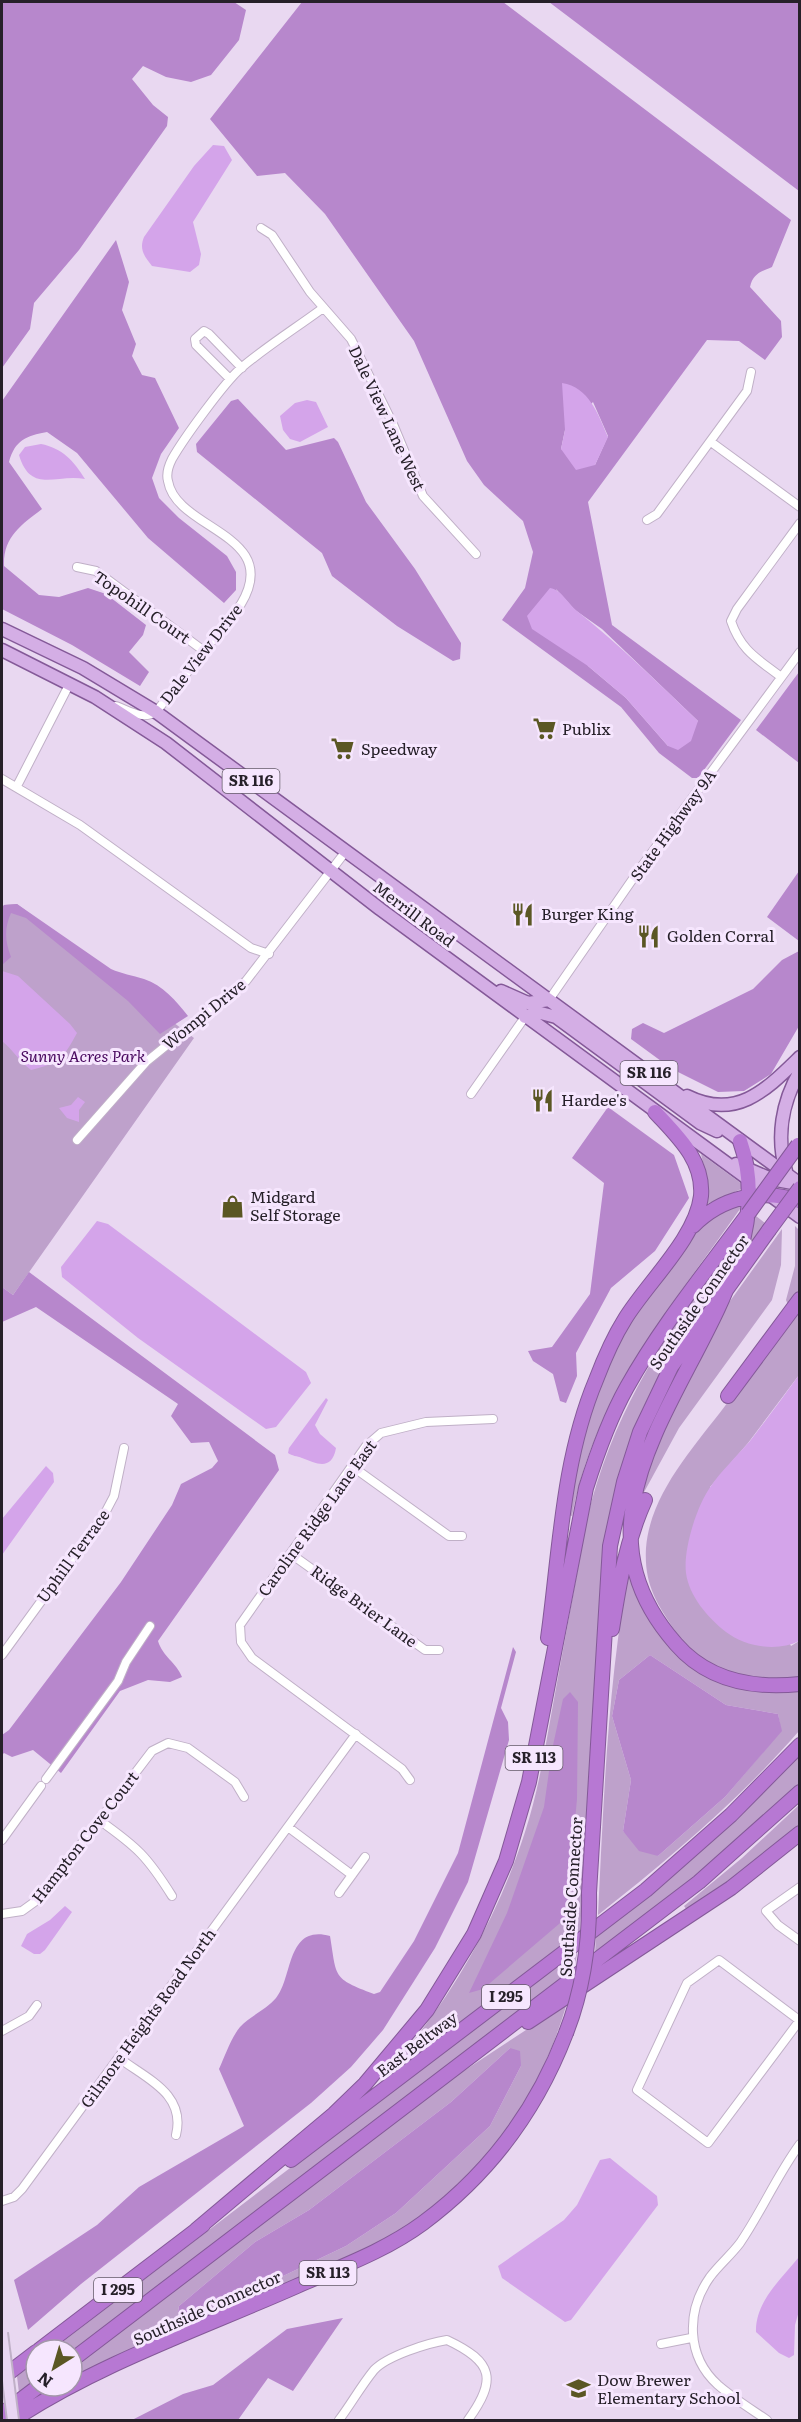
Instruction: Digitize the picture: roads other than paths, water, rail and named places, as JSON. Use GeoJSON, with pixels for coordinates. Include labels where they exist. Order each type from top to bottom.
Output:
{"type":"FeatureCollection","features":[{"type":"Feature","properties":{"kind":"highway"},"geometry":{"type":"LineString","coordinates":[[655,1112],[691,1153],[698,1168],[701,1181],[700,1202],[687,1232]]}},
{"type":"Feature","properties":{"kind":"highway"},"geometry":{"type":"LineString","coordinates":[[740,1141],[762,1164],[771,1179],[791,1192]]}},
{"type":"Feature","properties":{"kind":"highway","name":"Southside Connector"},"geometry":{"type":"LineString","coordinates":[[196,2230],[334,2114],[365,2084],[427,2010],[474,1934],[516,1833],[537,1741],[586,1488],[600,1446],[627,1388],[648,1352],[799,1144]]}},
{"type":"Feature","properties":{"kind":"highway"},"geometry":{"type":"LineString","coordinates":[[786,1226],[791,1192]]}},
{"type":"Feature","properties":{"kind":"highway"},"geometry":{"type":"LineString","coordinates":[[537,1741],[567,1486],[582,1416],[599,1372],[625,1319],[687,1232],[702,1217],[726,1203],[745,1196],[791,1192]]}},
{"type":"Feature","properties":{"kind":"highway","name":"Southside Connector"},"geometry":{"type":"LineString","coordinates":[[13,2421],[90,2377],[370,2254],[422,2224],[474,2180],[519,2124],[538,2094],[577,2003],[586,1958],[609,1546],[615,1512],[640,1432],[671,1367],[769,1230],[791,1192]]}},
{"type":"Feature","properties":{"kind":"highway"},"geometry":{"type":"LineString","coordinates":[[766,1320],[717,1404],[800,1299]]}},
{"type":"Feature","properties":{"kind":"highway"},"geometry":{"type":"LineString","coordinates":[[603,1660],[612,1632],[620,1574],[628,1543],[659,1471]]}},
{"type":"Feature","properties":{"kind":"highway"},"geometry":{"type":"LineString","coordinates":[[658,1492],[649,1509],[642,1537],[642,1567],[648,1597],[668,1634],[697,1663],[725,1678],[763,1686],[800,1684]]}},
{"type":"Feature","properties":{"kind":"highway","name":"East Beltway"},"geometry":{"type":"LineString","coordinates":[[54,2338],[646,1890],[731,1815],[800,1745]]}},
{"type":"Feature","properties":{"kind":"highway","name":"I 295"},"geometry":{"type":"LineString","coordinates":[[84,2351],[699,1882],[800,1792]]}},
{"type":"Feature","properties":{"kind":"highway"},"geometry":{"type":"LineString","coordinates":[[477,2052],[554,2007],[689,1917],[740,1881],[800,1833]]}},
{"type":"Feature","properties":{"kind":"highway","name":"East Beltway"},"geometry":{"type":"LineString","coordinates":[[2,2378],[24,2361]]}},
{"type":"Feature","properties":{"kind":"highway"},"geometry":{"type":"LineString","coordinates":[[2,2414],[24,2397]]}},
{"type":"Feature","properties":{"kind":"main road","name":"Merrill Road"},"geometry":{"type":"LineString","coordinates":[[2,629],[83,668],[156,712],[661,1082],[740,1141],[791,1192],[800,1217]]}},
{"type":"Feature","properties":{"kind":"main road","name":"Merrill Road"},"geometry":{"type":"LineString","coordinates":[[2,650],[95,697],[183,755],[434,949],[710,1152],[791,1192]]}},
{"type":"Feature","properties":{"kind":"main road"},"geometry":{"type":"LineString","coordinates":[[434,949],[513,998],[528,1004],[549,1000]]}},
{"type":"Feature","properties":{"kind":"main road"},"geometry":{"type":"LineString","coordinates":[[525,1017],[537,1012],[556,1017],[700,1123],[740,1141]]}},
{"type":"Feature","properties":{"kind":"main road"},"geometry":{"type":"LineString","coordinates":[[661,1082],[696,1101],[736,1103],[767,1090],[800,1057]]}},
{"type":"Feature","properties":{"kind":"main road"},"geometry":{"type":"LineString","coordinates":[[791,1192],[782,1159],[782,1125],[785,1104],[800,1071]]}},
{"type":"Feature","properties":{"kind":"main road"},"geometry":{"type":"LineString","coordinates":[[710,1152],[771,1179]]}},
{"type":"Feature","properties":{"kind":"street","name":"Dale View Lane West"},"geometry":{"type":"LineString","coordinates":[[261,228],[272,235],[323,309],[340,324],[351,339],[393,424],[423,496],[476,554]]}},
{"type":"Feature","properties":{"kind":"street","name":"Dale View Drive"},"geometry":{"type":"LineString","coordinates":[[95,697],[141,716],[148,717],[156,712],[247,594],[250,568],[236,545],[174,498],[167,481],[168,471],[172,460],[230,379],[323,309]]}},
{"type":"Feature","properties":{"kind":"street"},"geometry":{"type":"LineString","coordinates":[[230,379],[196,345],[195,339],[198,334],[204,331],[209,334],[242,368]]}},
{"type":"Feature","properties":{"kind":"street"},"geometry":{"type":"LineString","coordinates":[[647,520],[657,514],[747,391],[751,372]]}},
{"type":"Feature","properties":{"kind":"street"},"geometry":{"type":"LineString","coordinates":[[711,442],[800,507]]}},
{"type":"Feature","properties":{"kind":"street"},"geometry":{"type":"LineString","coordinates":[[781,677],[744,647],[737,639],[731,621],[737,609],[800,523]]}},
{"type":"Feature","properties":{"kind":"street","name":"Topohill Court"},"geometry":{"type":"LineString","coordinates":[[77,567],[96,571],[204,651]]}},
{"type":"Feature","properties":{"kind":"street","name":"State Highway 9A"},"geometry":{"type":"LineString","coordinates":[[549,1000],[639,870],[800,652]]}},
{"type":"Feature","properties":{"kind":"street"},"geometry":{"type":"LineString","coordinates":[[17,786],[70,683]]}},
{"type":"Feature","properties":{"kind":"street"},"geometry":{"type":"LineString","coordinates":[[2,779],[80,825],[251,948],[268,954]]}},
{"type":"Feature","properties":{"kind":"street","name":"Wompi Drive"},"geometry":{"type":"LineString","coordinates":[[77,1140],[146,1062],[246,981],[346,851]]}},
{"type":"Feature","properties":{"kind":"street"},"geometry":{"type":"LineString","coordinates":[[471,1094],[525,1017]]}},
{"type":"Feature","properties":{"kind":"street","name":"Caroline Ridge Lane East"},"geometry":{"type":"LineString","coordinates":[[356,1734],[252,1658],[242,1642],[240,1625],[366,1446],[381,1433],[426,1422],[493,1419]]}},
{"type":"Feature","properties":{"kind":"street","name":"Uphill Terrace"},"geometry":{"type":"LineString","coordinates":[[2,1655],[104,1515],[114,1496],[124,1448]]}},
{"type":"Feature","properties":{"kind":"street"},"geometry":{"type":"LineString","coordinates":[[353,1467],[449,1536],[462,1536]]}},
{"type":"Feature","properties":{"kind":"street","name":"Ridge Brier Lane"},"geometry":{"type":"LineString","coordinates":[[291,1554],[425,1650],[440,1650]]}},
{"type":"Feature","properties":{"kind":"street"},"geometry":{"type":"LineString","coordinates":[[2,1840],[118,1682],[126,1662],[150,1626]]}},
{"type":"Feature","properties":{"kind":"street"},"geometry":{"type":"LineString","coordinates":[[356,1734],[402,1769],[410,1780]]}},
{"type":"Feature","properties":{"kind":"street","name":"Gilmore Heights Road North"},"geometry":{"type":"LineString","coordinates":[[2,2201],[14,2197],[22,2189],[356,1734]]}},
{"type":"Feature","properties":{"kind":"street","name":"Hampton Cove Court"},"geometry":{"type":"LineString","coordinates":[[2,1914],[22,1911],[40,1898],[152,1751],[161,1746],[177,1744],[188,1748],[235,1782],[243,1797]]}},
{"type":"Feature","properties":{"kind":"street"},"geometry":{"type":"LineString","coordinates":[[99,1820],[151,1861],[172,1896]]}},
{"type":"Feature","properties":{"kind":"street"},"geometry":{"type":"LineString","coordinates":[[288,1827],[352,1875]]}},
{"type":"Feature","properties":{"kind":"street"},"geometry":{"type":"LineString","coordinates":[[339,1893],[365,1857]]}},
{"type":"Feature","properties":{"kind":"street"},"geometry":{"type":"LineString","coordinates":[[800,1887],[766,1911],[778,1925],[800,1941]]}},
{"type":"Feature","properties":{"kind":"street"},"geometry":{"type":"LineString","coordinates":[[719,1960],[799,2020],[708,2143],[638,2090],[687,1983],[719,1960]]}},
{"type":"Feature","properties":{"kind":"street"},"geometry":{"type":"LineString","coordinates":[[2,2031],[29,2016],[37,2005]]}},
{"type":"Feature","properties":{"kind":"street"},"geometry":{"type":"LineString","coordinates":[[119,2058],[166,2093],[176,2106],[180,2120],[176,2136]]}},
{"type":"Feature","properties":{"kind":"street"},"geometry":{"type":"LineString","coordinates":[[767,2421],[717,2384],[701,2362],[691,2338],[699,2296],[710,2277],[740,2243],[800,2144]]}},
{"type":"Feature","properties":{"kind":"street"},"geometry":{"type":"LineString","coordinates":[[3,2333],[13,2421]]}},
{"type":"Feature","properties":{"kind":"street"},"geometry":{"type":"LineString","coordinates":[[661,2344],[691,2338]]}},
{"type":"Feature","properties":{"kind":"street"},"geometry":{"type":"LineString","coordinates":[[339,2421],[375,2369],[385,2361],[434,2342],[447,2340],[478,2360],[486,2374],[488,2385],[484,2398],[468,2421]]}},
{"type":"Feature","properties":{"kind":"place","name":"Publix"},"geometry":{"type":"Point","coordinates":[544,729]}},
{"type":"Feature","properties":{"kind":"place","name":"Speedway"},"geometry":{"type":"Point","coordinates":[343,749]}},
{"type":"Feature","properties":{"kind":"place","name":"Burger King"},"geometry":{"type":"Point","coordinates":[523,914]}},
{"type":"Feature","properties":{"kind":"place","name":"Golden Corral"},"geometry":{"type":"Point","coordinates":[649,936]}},
{"type":"Feature","properties":{"kind":"place","name":"Hardee's"},"geometry":{"type":"Point","coordinates":[543,1100]}},
{"type":"Feature","properties":{"kind":"place","name":"Midgard Self Storage"},"geometry":{"type":"Point","coordinates":[232,1206]}},
{"type":"Feature","properties":{"kind":"place","name":"Dow Brewer Elementary School"},"geometry":{"type":"Point","coordinates":[579,2389]}},
{"type":"Feature","properties":{"kind":"park label","name":"Sunny Acres Park"},"geometry":{"type":"Point","coordinates":[83,1056]}}]}
